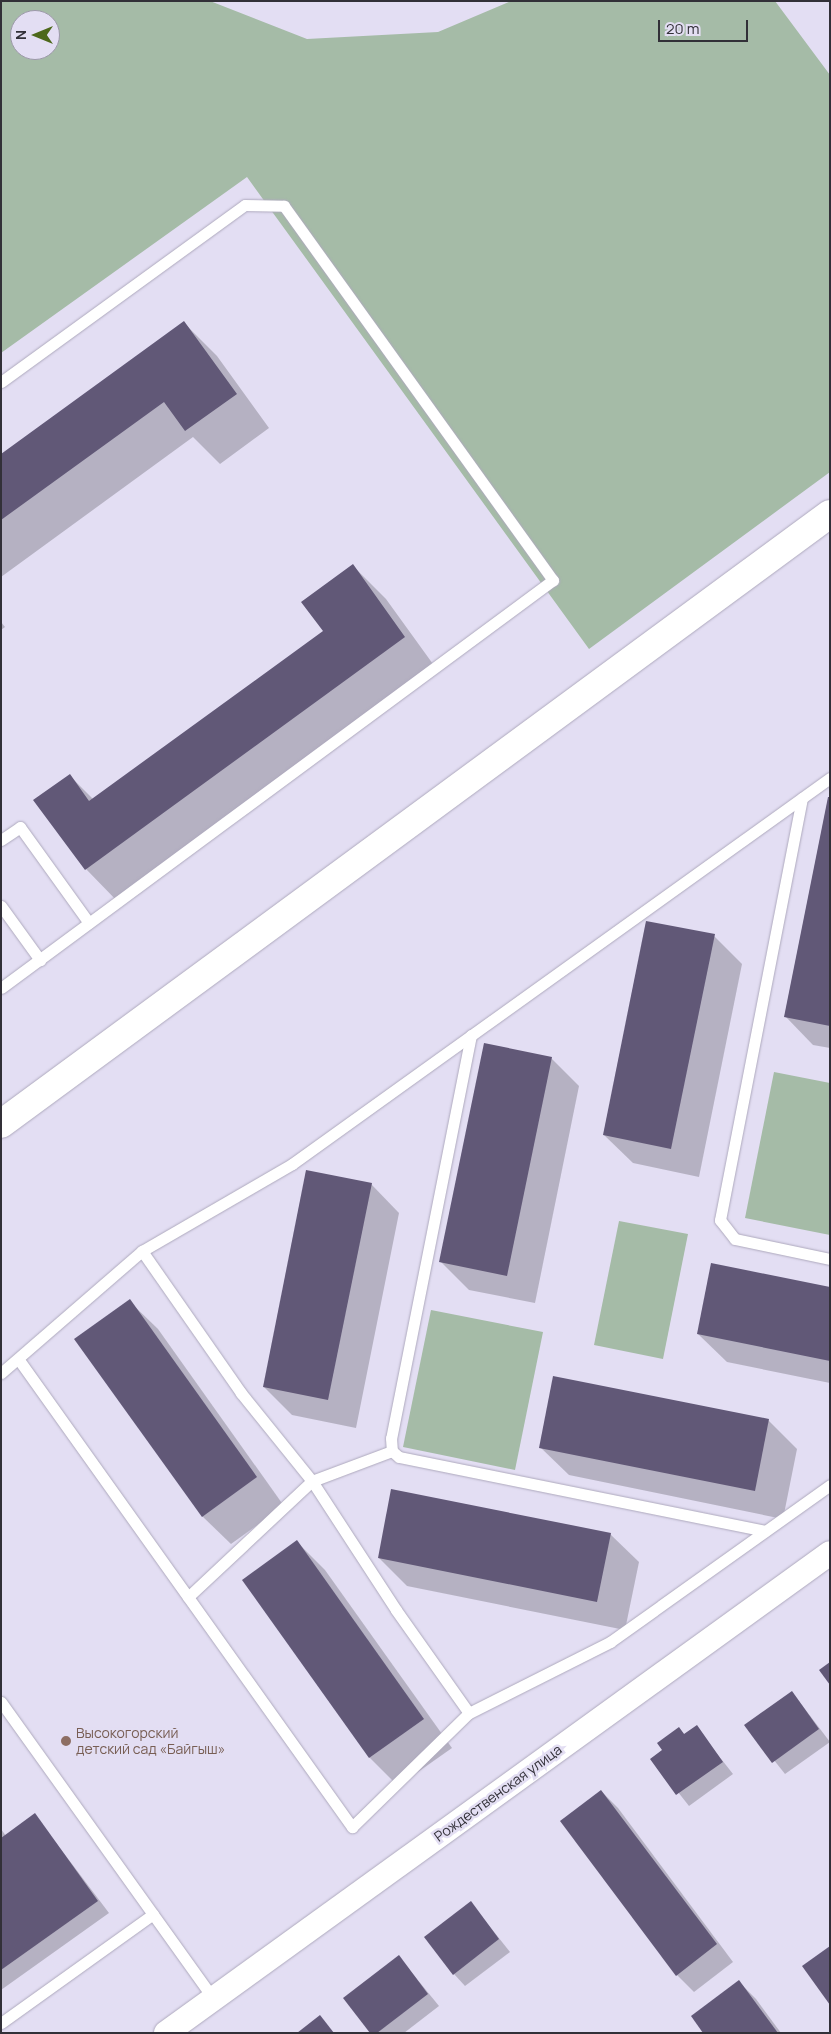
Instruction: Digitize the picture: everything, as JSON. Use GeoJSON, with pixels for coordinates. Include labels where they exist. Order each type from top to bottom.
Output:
{"type":"FeatureCollection","features":[{"type":"Feature","properties":{"kind":"street"},"geometry":{"type":"LineString","coordinates":[[1,1124],[830,514]]}},
{"type":"Feature","properties":{"kind":"street","name":"Рождественская улица"},"geometry":{"type":"LineString","coordinates":[[166,2033],[830,1553]]}},
{"type":"Feature","properties":{"kind":"lane"},"geometry":{"type":"LineString","coordinates":[[1,382],[245,206],[284,206],[553,580],[1,988]]}},
{"type":"Feature","properties":{"kind":"lane"},"geometry":{"type":"LineString","coordinates":[[1,1373],[19,1360],[142,1251],[292,1164],[830,778]]}},
{"type":"Feature","properties":{"kind":"lane"},"geometry":{"type":"LineString","coordinates":[[802,798],[720,1220],[735,1239],[830,1259]]}},
{"type":"Feature","properties":{"kind":"lane"},"geometry":{"type":"LineString","coordinates":[[1,840],[20,827],[89,924]]}},
{"type":"Feature","properties":{"kind":"lane"},"geometry":{"type":"LineString","coordinates":[[1,906],[40,960]]}},
{"type":"Feature","properties":{"kind":"lane"},"geometry":{"type":"LineString","coordinates":[[392,1452],[391,1438],[471,1035]]}},
{"type":"Feature","properties":{"kind":"lane"},"geometry":{"type":"LineString","coordinates":[[142,1251],[241,1393],[312,1481],[396,1610],[469,1713]]}},
{"type":"Feature","properties":{"kind":"lane"},"geometry":{"type":"LineString","coordinates":[[19,1360],[352,1827],[469,1713],[610,1642],[830,1485]]}},
{"type":"Feature","properties":{"kind":"lane"},"geometry":{"type":"LineString","coordinates":[[188,1597],[312,1481],[392,1452]]}},
{"type":"Feature","properties":{"kind":"lane"},"geometry":{"type":"LineString","coordinates":[[392,1452],[399,1457],[766,1531]]}},
{"type":"Feature","properties":{"kind":"lane"},"geometry":{"type":"LineString","coordinates":[[1,1702],[213,1998]]}},
{"type":"Feature","properties":{"kind":"lane"},"geometry":{"type":"LineString","coordinates":[[1,2023],[153,1914]]}},
{"type":"Feature","properties":{"kind":"green space"},"geometry":{"type":"Polygon","coordinates":[[[1,1],[210,1],[307,39],[438,32],[511,1],[775,1],[830,75],[830,472],[589,649],[247,177],[1,353],[1,1]]]}},
{"type":"Feature","properties":{"kind":"green space"},"geometry":{"type":"Polygon","coordinates":[[[774,1072],[830,1083],[830,1235],[745,1218],[774,1072]]]}},
{"type":"Feature","properties":{"kind":"green space"},"geometry":{"type":"Polygon","coordinates":[[[619,1221],[688,1234],[663,1359],[594,1345],[619,1221]]]}},
{"type":"Feature","properties":{"kind":"green space"},"geometry":{"type":"Polygon","coordinates":[[[431,1310],[543,1332],[515,1470],[403,1447],[431,1310]]]}},
{"type":"Feature","properties":{"kind":"building"},"geometry":{"type":"Polygon","coordinates":[[[184,321],[237,394],[185,431],[164,402],[1,520],[1,454],[184,321]]]}},
{"type":"Feature","properties":{"kind":"building"},"geometry":{"type":"Polygon","coordinates":[[[353,564],[405,637],[85,870],[33,800],[70,774],[89,801],[323,631],[301,602],[353,564]]]}},
{"type":"Feature","properties":{"kind":"building"},"geometry":{"type":"Polygon","coordinates":[[[828,797],[830,797],[830,1026],[784,1017],[828,797]]]}},
{"type":"Feature","properties":{"kind":"building"},"geometry":{"type":"Polygon","coordinates":[[[646,921],[715,934],[671,1149],[603,1135],[646,921]]]}},
{"type":"Feature","properties":{"kind":"building"},"geometry":{"type":"Polygon","coordinates":[[[484,1043],[552,1057],[507,1276],[439,1262],[484,1043]]]}},
{"type":"Feature","properties":{"kind":"building"},"geometry":{"type":"Polygon","coordinates":[[[306,1170],[372,1183],[328,1400],[263,1387],[306,1170]]]}},
{"type":"Feature","properties":{"kind":"building"},"geometry":{"type":"Polygon","coordinates":[[[711,1263],[830,1287],[830,1361],[697,1334],[711,1263]]]}},
{"type":"Feature","properties":{"kind":"building"},"geometry":{"type":"Polygon","coordinates":[[[130,1299],[257,1477],[202,1517],[74,1339],[130,1299]]]}},
{"type":"Feature","properties":{"kind":"building"},"geometry":{"type":"Polygon","coordinates":[[[553,1376],[769,1419],[755,1491],[539,1448],[553,1376]]]}},
{"type":"Feature","properties":{"kind":"building"},"geometry":{"type":"Polygon","coordinates":[[[391,1489],[611,1533],[597,1602],[378,1558],[391,1489]]]}},
{"type":"Feature","properties":{"kind":"building"},"geometry":{"type":"Polygon","coordinates":[[[297,1540],[424,1719],[369,1758],[242,1580],[297,1540]]]}},
{"type":"Feature","properties":{"kind":"building"},"geometry":{"type":"Polygon","coordinates":[[[830,1662],[830,1685],[819,1670],[830,1662]]]}},
{"type":"Feature","properties":{"kind":"building"},"geometry":{"type":"Polygon","coordinates":[[[792,1691],[819,1729],[772,1763],[744,1725],[792,1691]]]}},
{"type":"Feature","properties":{"kind":"building"},"geometry":{"type":"Polygon","coordinates":[[[697,1725],[723,1762],[676,1795],[650,1759],[662,1750],[657,1743],[679,1727],[684,1734],[697,1725]]]}},
{"type":"Feature","properties":{"kind":"building"},"geometry":{"type":"Polygon","coordinates":[[[601,1790],[717,1944],[676,1976],[560,1821],[601,1790]]]}},
{"type":"Feature","properties":{"kind":"building"},"geometry":{"type":"Polygon","coordinates":[[[35,1813],[98,1901],[1,1970],[1,1838],[35,1813]]]}},
{"type":"Feature","properties":{"kind":"building"},"geometry":{"type":"Polygon","coordinates":[[[471,1901],[499,1939],[453,1975],[424,1937],[471,1901]]]}},
{"type":"Feature","properties":{"kind":"building"},"geometry":{"type":"Polygon","coordinates":[[[830,1946],[830,2005],[802,1966],[830,1946]]]}},
{"type":"Feature","properties":{"kind":"building"},"geometry":{"type":"Polygon","coordinates":[[[399,1955],[428,1994],[377,2033],[370,2033],[343,1998],[399,1955]]]}},
{"type":"Feature","properties":{"kind":"building"},"geometry":{"type":"Polygon","coordinates":[[[739,1980],[778,2033],[703,2033],[691,2016],[739,1980]]]}},
{"type":"Feature","properties":{"kind":"building"},"geometry":{"type":"Polygon","coordinates":[[[320,2015],[334,2033],[297,2033],[320,2015]]]}},
{"type":"Feature","properties":{"kind":"place","name":"Высокогорский детский сад «Байгыш»"},"geometry":{"type":"Point","coordinates":[66,1741]}}]}
